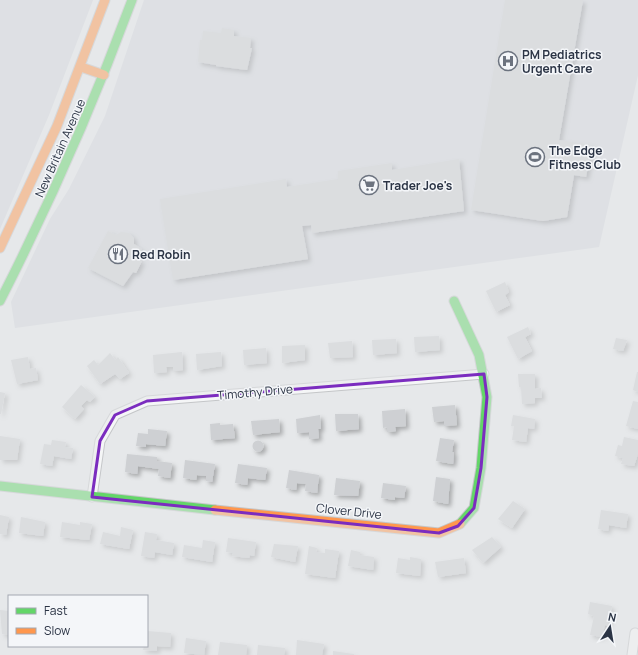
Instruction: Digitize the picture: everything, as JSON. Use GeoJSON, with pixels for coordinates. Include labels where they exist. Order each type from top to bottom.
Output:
{"type":"FeatureCollection","features":[{"type":"Feature","properties":{"kind":"street","name":"New Britain Avenue"},"geometry":{"type":"LineString","coordinates":[[0,248],[42,161],[81,67],[105,0]]}},
{"type":"Feature","properties":{"kind":"street","name":"New Britain Avenue"},"geometry":{"type":"LineString","coordinates":[[0,301],[51,197],[104,76],[132,0]]}},
{"type":"Feature","properties":{"kind":"street"},"geometry":{"type":"LineString","coordinates":[[81,67],[104,76]]}},
{"type":"Feature","properties":{"kind":"street","name":"Clover Drive"},"geometry":{"type":"LineString","coordinates":[[0,486],[439,533],[458,526],[474,508],[481,468],[486,404],[484,374],[479,355],[454,301]]}},
{"type":"Feature","properties":{"kind":"street","name":"Timothy Drive"},"geometry":{"type":"LineString","coordinates":[[92,497],[100,441],[115,415],[147,401],[484,374]]}},
{"type":"Feature","properties":{"kind":"street"},"geometry":{"type":"LineString","coordinates":[[632,655],[635,633]]}},
{"type":"Feature","properties":{"kind":"highlighted area"},"geometry":{"type":"Polygon","coordinates":[[[484,374],[487,397],[481,468],[474,508],[458,526],[439,533],[92,497],[100,441],[115,415],[147,401],[484,374]]]}},
{"type":"Feature","properties":{"kind":"shaded area"},"geometry":{"type":"Polygon","coordinates":[[[0,0],[93,0],[49,115],[0,229],[0,0]]]}},
{"type":"Feature","properties":{"kind":"shaded area"},"geometry":{"type":"Polygon","coordinates":[[[144,0],[638,0],[638,75],[599,247],[15,328],[11,302],[50,219],[69,189],[105,116],[144,0]]]}},
{"type":"Feature","properties":{"kind":"building"},"geometry":{"type":"Polygon","coordinates":[[[505,0],[583,0],[559,140],[592,145],[586,177],[574,175],[567,217],[543,221],[471,210],[505,0]]]}},
{"type":"Feature","properties":{"kind":"building"},"geometry":{"type":"Polygon","coordinates":[[[222,28],[234,30],[234,36],[251,38],[250,48],[252,48],[247,70],[198,62],[200,40],[202,40],[203,31],[221,33],[222,28]]]}},
{"type":"Feature","properties":{"kind":"building"},"geometry":{"type":"Polygon","coordinates":[[[459,159],[464,211],[312,233],[311,225],[302,226],[308,259],[173,280],[160,199],[286,179],[287,187],[338,179],[338,171],[392,163],[392,170],[459,159]]]}},
{"type":"Feature","properties":{"kind":"building","name":"Red Robin"},"geometry":{"type":"Polygon","coordinates":[[[108,231],[116,235],[121,232],[129,233],[134,238],[134,244],[142,249],[137,259],[142,261],[136,273],[133,272],[123,286],[88,268],[108,231]]]}},
{"type":"Feature","properties":{"kind":"building"},"geometry":{"type":"Polygon","coordinates":[[[505,282],[509,292],[505,295],[510,305],[496,312],[486,291],[505,282]]]}},
{"type":"Feature","properties":{"kind":"building"},"geometry":{"type":"Polygon","coordinates":[[[528,327],[531,334],[525,337],[532,351],[518,359],[507,337],[528,327]]]}},
{"type":"Feature","properties":{"kind":"building"},"geometry":{"type":"Polygon","coordinates":[[[439,336],[440,350],[415,352],[414,337],[439,336]]]}},
{"type":"Feature","properties":{"kind":"building"},"geometry":{"type":"Polygon","coordinates":[[[616,338],[627,340],[623,351],[613,349],[616,338]]]}},
{"type":"Feature","properties":{"kind":"building"},"geometry":{"type":"Polygon","coordinates":[[[396,339],[397,353],[373,355],[372,340],[396,339]]]}},
{"type":"Feature","properties":{"kind":"building"},"geometry":{"type":"Polygon","coordinates":[[[352,341],[353,357],[330,358],[328,343],[352,341]]]}},
{"type":"Feature","properties":{"kind":"building"},"geometry":{"type":"Polygon","coordinates":[[[305,345],[305,360],[282,363],[282,346],[305,345]]]}},
{"type":"Feature","properties":{"kind":"building"},"geometry":{"type":"Polygon","coordinates":[[[266,348],[267,363],[244,365],[243,350],[266,348]]]}},
{"type":"Feature","properties":{"kind":"building"},"geometry":{"type":"Polygon","coordinates":[[[182,352],[183,370],[173,371],[173,367],[166,367],[167,372],[154,373],[153,355],[182,352]]]}},
{"type":"Feature","properties":{"kind":"building"},"geometry":{"type":"Polygon","coordinates":[[[221,352],[222,366],[197,370],[196,354],[221,352]]]}},
{"type":"Feature","properties":{"kind":"building"},"geometry":{"type":"Polygon","coordinates":[[[110,353],[115,360],[118,357],[129,373],[120,379],[115,374],[100,384],[87,366],[94,360],[98,365],[110,353]]]}},
{"type":"Feature","properties":{"kind":"building"},"geometry":{"type":"Polygon","coordinates":[[[28,357],[30,369],[36,368],[38,380],[17,384],[11,360],[28,357]]]}},
{"type":"Feature","properties":{"kind":"building"},"geometry":{"type":"Polygon","coordinates":[[[638,372],[638,392],[633,390],[638,372]]]}},
{"type":"Feature","properties":{"kind":"building"},"geometry":{"type":"Polygon","coordinates":[[[518,374],[535,374],[535,389],[541,388],[542,398],[535,398],[535,403],[522,404],[521,387],[519,387],[518,374]]]}},
{"type":"Feature","properties":{"kind":"building"},"geometry":{"type":"Polygon","coordinates":[[[81,385],[95,397],[90,402],[87,400],[81,406],[84,409],[75,419],[62,407],[81,385]]]}},
{"type":"Feature","properties":{"kind":"building"},"geometry":{"type":"Polygon","coordinates":[[[0,392],[5,393],[1,414],[0,414],[0,392]]]}},
{"type":"Feature","properties":{"kind":"building"},"geometry":{"type":"Polygon","coordinates":[[[633,401],[638,402],[638,429],[626,426],[633,401]]]}},
{"type":"Feature","properties":{"kind":"building"},"geometry":{"type":"Polygon","coordinates":[[[455,405],[457,425],[444,426],[444,421],[434,422],[432,407],[455,405]]]}},
{"type":"Feature","properties":{"kind":"building"},"geometry":{"type":"Polygon","coordinates":[[[405,409],[406,426],[395,427],[396,431],[387,432],[387,427],[383,428],[382,411],[405,409]]]}},
{"type":"Feature","properties":{"kind":"building"},"geometry":{"type":"Polygon","coordinates":[[[335,414],[358,414],[359,429],[336,431],[335,414]]]}},
{"type":"Feature","properties":{"kind":"building"},"geometry":{"type":"Polygon","coordinates":[[[320,415],[321,429],[318,429],[319,438],[309,439],[309,432],[297,433],[296,419],[320,415]]]}},
{"type":"Feature","properties":{"kind":"building"},"geometry":{"type":"Polygon","coordinates":[[[513,415],[535,419],[534,429],[528,428],[526,442],[512,440],[514,426],[511,426],[513,415]]]}},
{"type":"Feature","properties":{"kind":"building"},"geometry":{"type":"Polygon","coordinates":[[[279,419],[280,432],[253,435],[251,421],[279,419]]]}},
{"type":"Feature","properties":{"kind":"building"},"geometry":{"type":"Polygon","coordinates":[[[220,423],[220,425],[233,424],[235,438],[211,440],[210,424],[220,423]]]}},
{"type":"Feature","properties":{"kind":"building"},"geometry":{"type":"Polygon","coordinates":[[[148,429],[167,431],[165,446],[146,444],[146,447],[136,446],[138,433],[148,434],[148,429]]]}},
{"type":"Feature","properties":{"kind":"building"},"geometry":{"type":"Polygon","coordinates":[[[0,436],[20,439],[17,460],[0,460],[0,436]]]}},
{"type":"Feature","properties":{"kind":"building"},"geometry":{"type":"Polygon","coordinates":[[[624,437],[638,440],[638,454],[634,466],[621,464],[623,458],[615,456],[618,445],[622,446],[624,437]]]}},
{"type":"Feature","properties":{"kind":"building"},"geometry":{"type":"Polygon","coordinates":[[[440,438],[454,440],[452,452],[454,452],[453,464],[436,461],[440,438]]]}},
{"type":"Feature","properties":{"kind":"building"},"geometry":{"type":"Polygon","coordinates":[[[52,440],[66,442],[65,447],[73,448],[71,459],[54,456],[52,466],[40,464],[44,444],[51,445],[52,440]]]}},
{"type":"Feature","properties":{"kind":"building"},"geometry":{"type":"Polygon","coordinates":[[[256,441],[260,441],[262,442],[262,450],[256,451],[253,448],[253,444],[256,441]]]}},
{"type":"Feature","properties":{"kind":"building"},"geometry":{"type":"Polygon","coordinates":[[[127,454],[157,457],[157,461],[172,463],[170,478],[158,476],[159,469],[138,466],[137,474],[125,472],[127,454]]]}},
{"type":"Feature","properties":{"kind":"building"},"geometry":{"type":"Polygon","coordinates":[[[185,460],[215,464],[212,482],[206,481],[206,476],[197,475],[196,480],[183,478],[185,460]]]}},
{"type":"Feature","properties":{"kind":"building"},"geometry":{"type":"Polygon","coordinates":[[[238,464],[267,468],[265,480],[248,478],[247,485],[235,483],[238,464]]]}},
{"type":"Feature","properties":{"kind":"building"},"geometry":{"type":"Polygon","coordinates":[[[289,470],[319,475],[317,493],[305,491],[306,484],[297,483],[296,490],[286,488],[289,470]]]}},
{"type":"Feature","properties":{"kind":"building"},"geometry":{"type":"Polygon","coordinates":[[[436,477],[450,479],[448,504],[433,501],[436,477]]]}},
{"type":"Feature","properties":{"kind":"building"},"geometry":{"type":"Polygon","coordinates":[[[336,478],[360,481],[358,496],[334,495],[336,478]]]}},
{"type":"Feature","properties":{"kind":"building"},"geometry":{"type":"Polygon","coordinates":[[[383,483],[406,486],[404,498],[395,497],[395,500],[381,498],[383,483]]]}},
{"type":"Feature","properties":{"kind":"building"},"geometry":{"type":"Polygon","coordinates":[[[513,501],[525,509],[512,528],[498,519],[513,501]]]}},
{"type":"Feature","properties":{"kind":"building"},"geometry":{"type":"Polygon","coordinates":[[[601,510],[628,514],[626,528],[609,525],[608,531],[598,529],[601,510]]]}},
{"type":"Feature","properties":{"kind":"building"},"geometry":{"type":"Polygon","coordinates":[[[0,515],[9,517],[6,535],[0,534],[0,515]]]}},
{"type":"Feature","properties":{"kind":"building"},"geometry":{"type":"Polygon","coordinates":[[[21,517],[45,522],[43,536],[19,533],[21,517]]]}},
{"type":"Feature","properties":{"kind":"building"},"geometry":{"type":"Polygon","coordinates":[[[62,522],[80,525],[80,522],[92,524],[89,540],[60,537],[62,522]]]}},
{"type":"Feature","properties":{"kind":"building"},"geometry":{"type":"Polygon","coordinates":[[[121,527],[133,530],[129,549],[100,544],[103,532],[120,536],[121,527]]]}},
{"type":"Feature","properties":{"kind":"building"},"geometry":{"type":"Polygon","coordinates":[[[145,532],[157,534],[156,540],[174,543],[172,555],[155,552],[154,558],[141,556],[145,532]]]}},
{"type":"Feature","properties":{"kind":"building"},"geometry":{"type":"Polygon","coordinates":[[[492,537],[501,547],[483,563],[472,550],[492,537]]]}},
{"type":"Feature","properties":{"kind":"building"},"geometry":{"type":"Polygon","coordinates":[[[228,538],[256,542],[254,556],[250,555],[249,558],[232,556],[233,553],[226,552],[228,538]]]}},
{"type":"Feature","properties":{"kind":"building"},"geometry":{"type":"Polygon","coordinates":[[[203,540],[215,542],[212,562],[182,557],[184,545],[202,548],[203,540]]]}},
{"type":"Feature","properties":{"kind":"building"},"geometry":{"type":"Polygon","coordinates":[[[274,544],[298,546],[295,562],[271,557],[274,544]]]}},
{"type":"Feature","properties":{"kind":"building"},"geometry":{"type":"Polygon","coordinates":[[[309,546],[317,548],[316,552],[325,553],[325,549],[339,551],[335,578],[305,574],[309,546]]]}},
{"type":"Feature","properties":{"kind":"building"},"geometry":{"type":"Polygon","coordinates":[[[351,550],[360,552],[360,555],[374,557],[373,570],[348,566],[351,550]]]}},
{"type":"Feature","properties":{"kind":"building"},"geometry":{"type":"Polygon","coordinates":[[[410,557],[421,559],[420,576],[396,573],[398,558],[410,560],[410,557]]]}},
{"type":"Feature","properties":{"kind":"building"},"geometry":{"type":"Polygon","coordinates":[[[464,558],[466,573],[438,577],[435,562],[464,558]]]}},
{"type":"Feature","properties":{"kind":"building"},"geometry":{"type":"Polygon","coordinates":[[[590,602],[612,606],[608,626],[605,625],[602,637],[590,635],[594,616],[588,614],[590,602]]]}},
{"type":"Feature","properties":{"kind":"building"},"geometry":{"type":"Polygon","coordinates":[[[0,610],[8,611],[8,635],[2,634],[0,610]]]}},
{"type":"Feature","properties":{"kind":"building"},"geometry":{"type":"Polygon","coordinates":[[[148,631],[171,633],[170,647],[157,646],[157,651],[143,650],[144,647],[148,647],[148,631]]]}},
{"type":"Feature","properties":{"kind":"building"},"geometry":{"type":"Polygon","coordinates":[[[186,638],[206,641],[204,655],[184,653],[186,638]]]}},
{"type":"Feature","properties":{"kind":"building"},"geometry":{"type":"Polygon","coordinates":[[[297,640],[324,644],[322,655],[296,655],[297,640]]]}},
{"type":"Feature","properties":{"kind":"building"},"geometry":{"type":"Polygon","coordinates":[[[220,642],[247,645],[246,655],[218,655],[220,642]]]}},
{"type":"Feature","properties":{"kind":"building"},"geometry":{"type":"Polygon","coordinates":[[[258,645],[285,648],[284,655],[257,655],[258,645]]]}},
{"type":"Feature","properties":{"kind":"building"},"geometry":{"type":"Polygon","coordinates":[[[333,651],[354,654],[354,655],[333,655],[333,651]]]}},
{"type":"Feature","properties":{"kind":"traffic: fast"},"geometry":{"type":"LineString","coordinates":[[0,301],[54,190],[87,115],[132,0]]}},
{"type":"Feature","properties":{"kind":"traffic: fast"},"geometry":{"type":"LineString","coordinates":[[454,301],[479,355],[487,397],[481,468],[474,508],[460,524]]}},
{"type":"Feature","properties":{"kind":"traffic: fast"},"geometry":{"type":"LineString","coordinates":[[0,486],[215,510]]}},
{"type":"Feature","properties":{"kind":"traffic: slow"},"geometry":{"type":"LineString","coordinates":[[0,248],[57,126],[105,0]]}},
{"type":"Feature","properties":{"kind":"traffic: slow"},"geometry":{"type":"LineString","coordinates":[[81,67],[104,75]]}},
{"type":"Feature","properties":{"kind":"traffic: slow"},"geometry":{"type":"LineString","coordinates":[[215,510],[439,533],[460,524]]}},
{"type":"Feature","properties":{"kind":"place","name":"PM Pediatrics Urgent Care"},"geometry":{"type":"Point","coordinates":[508,61]}},
{"type":"Feature","properties":{"kind":"place","name":"The Edge Fitness Club"},"geometry":{"type":"Point","coordinates":[535,157]}},
{"type":"Feature","properties":{"kind":"place","name":"Trader Joe's"},"geometry":{"type":"Point","coordinates":[369,185]}},
{"type":"Feature","properties":{"kind":"place","name":"Red Robin"},"geometry":{"type":"Point","coordinates":[118,254]}}]}
